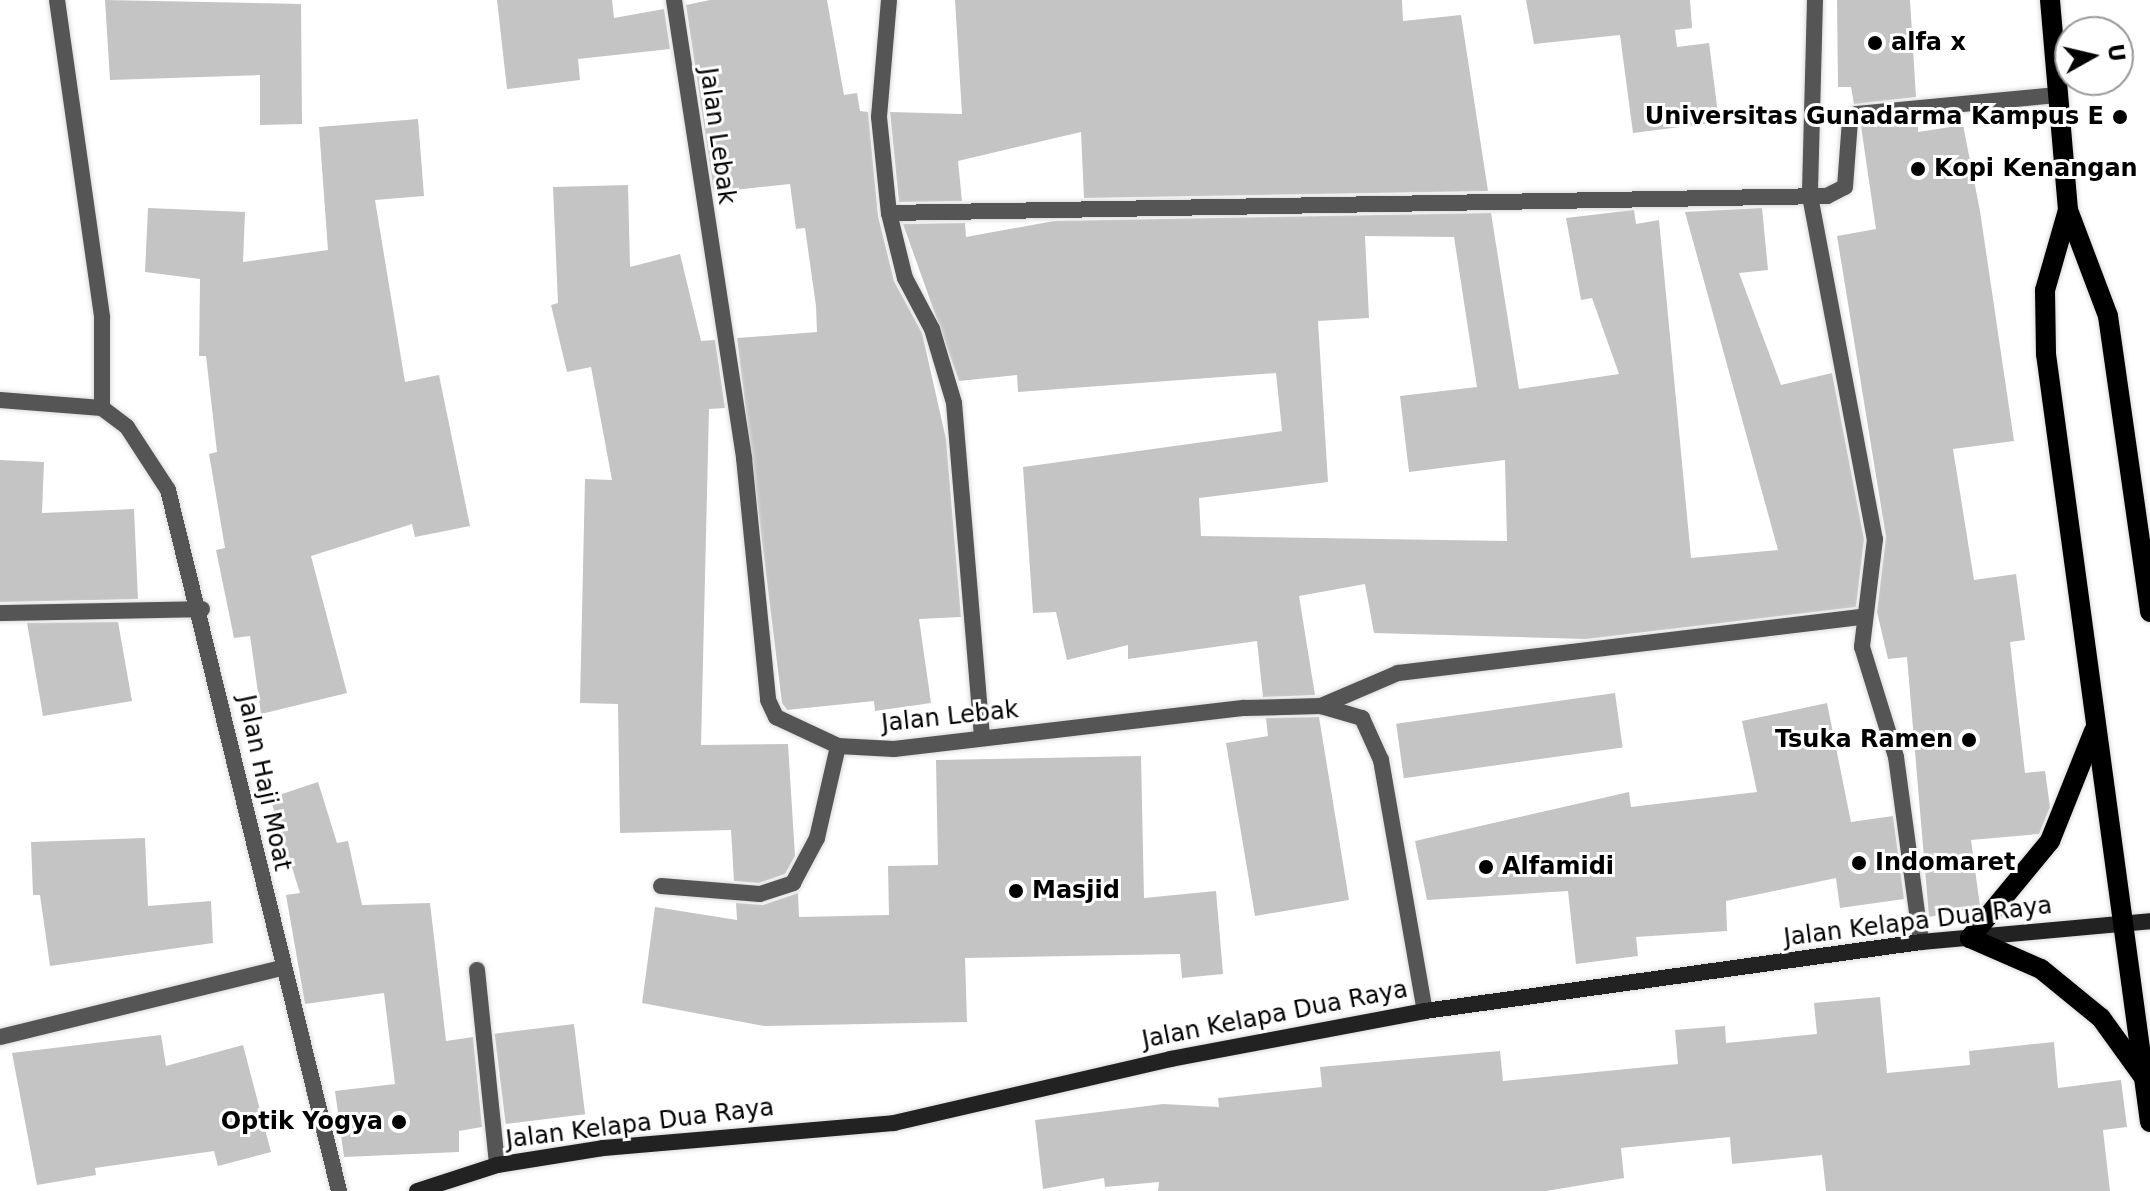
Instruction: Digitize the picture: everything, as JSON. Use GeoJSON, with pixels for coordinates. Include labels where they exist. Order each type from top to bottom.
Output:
{"type":"FeatureCollection","features":[{"type":"Feature","properties":{"kind":"main road"},"geometry":{"type":"LineString","coordinates":[[2050,0],[2054,54]]}},
{"type":"Feature","properties":{"kind":"main road"},"geometry":{"type":"LineString","coordinates":[[2057,96],[2068,210],[2108,316],[2150,612]]}},
{"type":"Feature","properties":{"kind":"main road"},"geometry":{"type":"LineString","coordinates":[[2068,210],[2043,311],[2150,1122]]}},
{"type":"Feature","properties":{"kind":"main road"},"geometry":{"type":"LineString","coordinates":[[2097,723],[2050,841],[1970,938],[2041,969],[2101,1018],[2146,1082]]}},
{"type":"Feature","properties":{"kind":"main road","name":"Jalan Kelapa Dua Raya"},"geometry":{"type":"LineString","coordinates":[[417,1191],[497,1165],[603,1148],[894,1123],[1171,1059],[1425,1011],[1921,942],[2150,921]]}},
{"type":"Feature","properties":{"kind":"street"},"geometry":{"type":"LineString","coordinates":[[0,400],[102,408],[102,318],[57,0]]}},
{"type":"Feature","properties":{"kind":"street","name":"Jalan Lebak"},"geometry":{"type":"LineString","coordinates":[[674,0],[744,458],[768,700],[776,717],[838,746],[894,749],[1245,708],[1321,706],[1362,718],[1374,731],[1425,1011]]}},
{"type":"Feature","properties":{"kind":"street"},"geometry":{"type":"LineString","coordinates":[[889,0],[879,117],[889,213],[905,278],[932,329],[954,403],[982,738]]}},
{"type":"Feature","properties":{"kind":"street"},"geometry":{"type":"LineString","coordinates":[[1815,0],[1810,196],[1875,539],[1861,617],[1869,683],[1896,757],[1921,942]]}},
{"type":"Feature","properties":{"kind":"street"},"geometry":{"type":"LineString","coordinates":[[889,213],[1810,196],[1845,187],[1850,121],[1857,114],[2054,95]]}},
{"type":"Feature","properties":{"kind":"street","name":"Jalan Haji Moat"},"geometry":{"type":"LineString","coordinates":[[102,408],[127,427],[168,490],[202,609],[280,968],[339,1191]]}},
{"type":"Feature","properties":{"kind":"street"},"geometry":{"type":"LineString","coordinates":[[0,613],[202,609]]}},
{"type":"Feature","properties":{"kind":"street"},"geometry":{"type":"LineString","coordinates":[[1321,706],[1398,673],[1861,617]]}},
{"type":"Feature","properties":{"kind":"street"},"geometry":{"type":"LineString","coordinates":[[661,886],[760,894],[793,883],[817,838],[838,746]]}},
{"type":"Feature","properties":{"kind":"street"},"geometry":{"type":"LineString","coordinates":[[0,1037],[280,968]]}},
{"type":"Feature","properties":{"kind":"street"},"geometry":{"type":"LineString","coordinates":[[477,970],[497,1165]]}},
{"type":"Feature","properties":{"kind":"building"},"geometry":{"type":"Polygon","coordinates":[[[105,0],[301,4],[302,124],[260,125],[260,75],[110,80],[105,0]]]}},
{"type":"Feature","properties":{"kind":"building"},"geometry":{"type":"Polygon","coordinates":[[[497,0],[612,0],[614,18],[664,9],[670,49],[578,59],[580,80],[507,89],[497,0]]]}},
{"type":"Feature","properties":{"kind":"building"},"geometry":{"type":"Polygon","coordinates":[[[710,0],[827,0],[844,95],[857,93],[860,111],[868,112],[878,216],[894,281],[922,333],[946,439],[961,617],[919,619],[931,703],[875,711],[874,701],[787,710],[782,703],[737,338],[817,332],[816,306],[805,228],[796,229],[790,184],[714,192],[686,5],[710,0]]]}},
{"type":"Feature","properties":{"kind":"building"},"geometry":{"type":"Polygon","coordinates":[[[955,0],[1402,0],[1403,21],[1461,15],[1488,191],[1084,198],[1081,132],[958,161],[962,201],[899,202],[890,112],[962,114],[955,0]]]}},
{"type":"Feature","properties":{"kind":"building"},"geometry":{"type":"Polygon","coordinates":[[[1526,0],[1690,0],[1692,28],[1675,30],[1677,47],[1709,43],[1719,122],[1633,133],[1620,35],[1534,44],[1526,0]]]}},
{"type":"Feature","properties":{"kind":"building","name":"alfa x"},"geometry":{"type":"Polygon","coordinates":[[[1837,0],[1910,0],[1916,97],[1854,104],[1851,87],[1838,87],[1837,0]]]}},
{"type":"Feature","properties":{"kind":"building"},"geometry":{"type":"Polygon","coordinates":[[[418,119],[424,196],[375,200],[405,382],[439,375],[470,526],[415,537],[412,524],[311,556],[347,693],[261,714],[250,636],[234,638],[216,550],[225,548],[209,454],[217,452],[206,356],[199,356],[200,279],[145,272],[148,208],[245,212],[243,262],[328,250],[319,127],[418,119]]]}},
{"type":"Feature","properties":{"kind":"building"},"geometry":{"type":"Polygon","coordinates":[[[1918,119],[1918,132],[1963,125],[1980,211],[2014,441],[1953,449],[1974,580],[2016,574],[2025,640],[2010,642],[2025,773],[2045,771],[2050,807],[2039,834],[1971,840],[1980,906],[1929,917],[1907,657],[1888,659],[1877,612],[1886,537],[1837,236],[1876,229],[1861,126],[1918,119]]]}},
{"type":"Feature","properties":{"kind":"building"},"geometry":{"type":"Polygon","coordinates":[[[628,185],[630,267],[680,254],[701,341],[715,340],[725,408],[709,409],[701,745],[788,744],[795,856],[785,874],[759,883],[734,881],[731,830],[620,833],[618,704],[580,703],[585,479],[612,480],[591,367],[567,372],[551,305],[558,303],[553,187],[628,185]]]}},
{"type":"Feature","properties":{"kind":"building"},"geometry":{"type":"Polygon","coordinates":[[[1762,208],[1768,270],[1739,273],[1781,385],[1832,373],[1864,539],[1856,607],[1586,639],[1374,633],[1365,584],[1299,596],[1315,695],[1263,697],[1257,641],[1128,659],[1128,645],[1067,660],[1056,612],[1033,613],[1023,467],[1282,431],[1276,373],[1018,392],[1017,375],[959,381],[903,224],[965,223],[966,237],[1054,221],[1491,213],[1519,389],[1619,374],[1592,298],[1581,300],[1566,218],[1634,210],[1636,224],[1659,220],[1691,558],[1778,550],[1685,212],[1762,208]],[[1365,236],[1369,318],[1318,321],[1328,482],[1199,498],[1201,536],[1507,541],[1505,460],[1409,472],[1400,396],[1477,387],[1454,237],[1365,236]]]}},
{"type":"Feature","properties":{"kind":"building"},"geometry":{"type":"Polygon","coordinates":[[[0,460],[44,462],[42,513],[134,509],[138,599],[0,602],[0,460]]]}},
{"type":"Feature","properties":{"kind":"building"},"geometry":{"type":"Polygon","coordinates":[[[118,622],[132,701],[43,716],[27,623],[118,622]]]}},
{"type":"Feature","properties":{"kind":"building"},"geometry":{"type":"Polygon","coordinates":[[[1615,693],[1623,747],[1404,778],[1396,724],[1615,693]]]}},
{"type":"Feature","properties":{"kind":"building"},"geometry":{"type":"Polygon","coordinates":[[[1827,703],[1851,822],[1893,816],[1904,899],[1840,908],[1836,878],[1726,901],[1727,931],[1636,937],[1638,956],[1576,964],[1568,891],[1427,900],[1415,841],[1629,792],[1631,807],[1757,792],[1742,721],[1827,703]]]}},
{"type":"Feature","properties":{"kind":"building"},"geometry":{"type":"Polygon","coordinates":[[[1319,717],[1349,900],[1255,916],[1226,743],[1268,736],[1266,718],[1319,717]]]}},
{"type":"Feature","properties":{"kind":"building","name":"Masjid"},"geometry":{"type":"Polygon","coordinates":[[[1141,756],[1144,898],[1216,891],[1223,974],[1182,978],[1180,954],[965,958],[967,1022],[764,1026],[642,1003],[655,907],[737,920],[736,903],[763,905],[798,893],[799,917],[889,915],[888,866],[938,865],[936,760],[1141,756]]]}},
{"type":"Feature","properties":{"kind":"building"},"geometry":{"type":"Polygon","coordinates":[[[318,782],[337,843],[348,841],[362,905],[430,903],[446,1041],[473,1037],[482,1127],[459,1131],[459,1152],[344,1157],[335,1091],[395,1084],[384,993],[305,1004],[286,895],[300,893],[270,798],[318,782]]]}},
{"type":"Feature","properties":{"kind":"building"},"geometry":{"type":"Polygon","coordinates":[[[145,838],[148,906],[211,901],[213,943],[50,966],[40,895],[33,895],[31,842],[145,838]]]}},
{"type":"Feature","properties":{"kind":"building"},"geometry":{"type":"Polygon","coordinates":[[[1880,997],[1887,1073],[1970,1065],[1969,1051],[2054,1042],[2058,1088],[2121,1080],[2127,1127],[2103,1130],[2110,1191],[1826,1191],[1822,1155],[1732,1164],[1730,1137],[1621,1148],[1624,1178],[1546,1191],[1158,1191],[1159,1182],[1105,1187],[1104,1178],[1043,1189],[1035,1120],[1163,1104],[1219,1107],[1218,1098],[1322,1087],[1320,1067],[1500,1051],[1503,1081],[1678,1064],[1675,1030],[1725,1026],[1726,1043],[1817,1034],[1814,1003],[1880,997]]]}},
{"type":"Feature","properties":{"kind":"building"},"geometry":{"type":"Polygon","coordinates":[[[574,1024],[585,1114],[506,1124],[495,1034],[574,1024]]]}},
{"type":"Feature","properties":{"kind":"building"},"geometry":{"type":"Polygon","coordinates":[[[161,1035],[166,1066],[243,1045],[271,1152],[218,1166],[214,1151],[95,1168],[96,1175],[37,1185],[12,1053],[161,1035]]]}},
{"type":"Feature","properties":{"kind":"place","name":"alfa x"},"geometry":{"type":"Point","coordinates":[1875,43]}},
{"type":"Feature","properties":{"kind":"place","name":"Universitas Gunadarma Kampus E"},"geometry":{"type":"Point","coordinates":[2120,117]}},
{"type":"Feature","properties":{"kind":"place","name":"Kopi Kenangan"},"geometry":{"type":"Point","coordinates":[1918,169]}},
{"type":"Feature","properties":{"kind":"place","name":"Tsuka Ramen"},"geometry":{"type":"Point","coordinates":[1969,740]}},
{"type":"Feature","properties":{"kind":"place","name":"Indomaret"},"geometry":{"type":"Point","coordinates":[1859,863]}},
{"type":"Feature","properties":{"kind":"place","name":"Alfamidi"},"geometry":{"type":"Point","coordinates":[1486,867]}},
{"type":"Feature","properties":{"kind":"place","name":"Masjid"},"geometry":{"type":"Point","coordinates":[1016,891]}},
{"type":"Feature","properties":{"kind":"place","name":"Optik Yogya"},"geometry":{"type":"Point","coordinates":[399,1122]}}]}
